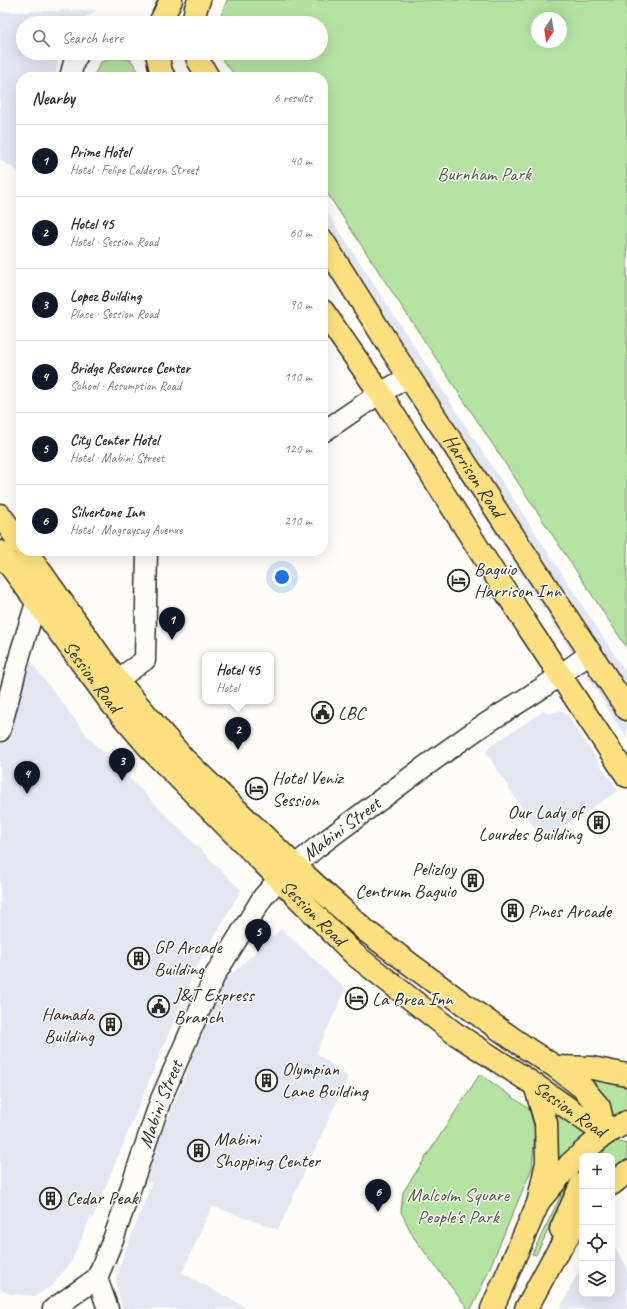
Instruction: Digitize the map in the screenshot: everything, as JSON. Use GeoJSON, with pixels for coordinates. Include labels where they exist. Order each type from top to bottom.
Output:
{"type":"FeatureCollection","features":[{"type":"Feature","properties":{"kind":"main road"},"geometry":{"type":"LineString","coordinates":[[163,16],[171,0]]}},
{"type":"Feature","properties":{"kind":"main road"},"geometry":{"type":"LineString","coordinates":[[194,16],[199,0]]}},
{"type":"Feature","properties":{"kind":"main road"},"geometry":{"type":"LineString","coordinates":[[158,60],[160,72]]}},
{"type":"Feature","properties":{"kind":"main road"},"geometry":{"type":"LineString","coordinates":[[198,60],[205,72]]}},
{"type":"Feature","properties":{"kind":"main road","name":"Harrison Road"},"geometry":{"type":"LineString","coordinates":[[328,249],[409,377],[627,708]]}},
{"type":"Feature","properties":{"kind":"main road","name":"Harrison Road"},"geometry":{"type":"LineString","coordinates":[[328,318],[380,393],[521,617],[627,776]]}},
{"type":"Feature","properties":{"kind":"main road"},"geometry":{"type":"LineString","coordinates":[[0,515],[16,537]]}},
{"type":"Feature","properties":{"kind":"main road","name":"Session Road"},"geometry":{"type":"LineString","coordinates":[[0,552],[36,603],[112,704],[155,754],[287,872],[470,1008],[529,1050],[556,1067],[583,1088],[598,1107],[605,1134]]}},
{"type":"Feature","properties":{"kind":"main road","name":"Session Road"},"geometry":{"type":"LineString","coordinates":[[30,556],[117,680],[184,759],[287,872],[355,956],[453,1032],[535,1085],[605,1134]]}},
{"type":"Feature","properties":{"kind":"main road"},"geometry":{"type":"LineString","coordinates":[[556,1067],[592,1068],[627,1075]]}},
{"type":"Feature","properties":{"kind":"main road"},"geometry":{"type":"LineString","coordinates":[[492,1309],[539,1201],[547,1162],[546,1123],[535,1085]]}},
{"type":"Feature","properties":{"kind":"main road"},"geometry":{"type":"LineString","coordinates":[[539,1201],[570,1164],[605,1134],[627,1122]]}},
{"type":"Feature","properties":{"kind":"main road"},"geometry":{"type":"LineString","coordinates":[[605,1134],[627,1135]]}},
{"type":"Feature","properties":{"kind":"main road"},"geometry":{"type":"LineString","coordinates":[[596,1153],[605,1134]]}},
{"type":"Feature","properties":{"kind":"main road"},"geometry":{"type":"LineString","coordinates":[[615,1182],[627,1172]]}},
{"type":"Feature","properties":{"kind":"main road"},"geometry":{"type":"LineString","coordinates":[[552,1259],[563,1222],[579,1189]]}},
{"type":"Feature","properties":{"kind":"main road"},"geometry":{"type":"LineString","coordinates":[[526,1309],[552,1259],[579,1218]]}},
{"type":"Feature","properties":{"kind":"street"},"geometry":{"type":"LineString","coordinates":[[71,72],[75,60]]}},
{"type":"Feature","properties":{"kind":"street"},"geometry":{"type":"LineString","coordinates":[[328,429],[380,393],[409,377]]}},
{"type":"Feature","properties":{"kind":"street"},"geometry":{"type":"LineString","coordinates":[[117,680],[145,660],[147,556]]}},
{"type":"Feature","properties":{"kind":"street"},"geometry":{"type":"LineString","coordinates":[[0,731],[21,651],[36,603]]}},
{"type":"Feature","properties":{"kind":"street","name":"Mabini Street"},"geometry":{"type":"LineString","coordinates":[[97,1278],[114,1238],[160,1102],[215,975],[263,896],[287,872],[316,848],[424,767],[479,728],[542,688],[591,653]]}},
{"type":"Feature","properties":{"kind":"street"},"geometry":{"type":"LineString","coordinates":[[53,1309],[97,1278],[108,1309]]}},
{"type":"Feature","properties":{"kind":"shaded area"},"geometry":{"type":"Polygon","coordinates":[[[97,10],[87,16],[16,16],[16,60],[58,60],[57,72],[16,72],[16,170],[0,160],[0,12],[97,10]]]}},
{"type":"Feature","properties":{"kind":"shaded area"},"geometry":{"type":"Polygon","coordinates":[[[328,214],[627,674],[627,739],[328,273],[328,214]]]}},
{"type":"Feature","properties":{"kind":"shaded area"},"geometry":{"type":"Polygon","coordinates":[[[25,654],[89,738],[241,890],[193,974],[92,1220],[91,1216],[71,1262],[53,1285],[35,1296],[9,1294],[0,1289],[0,745],[25,654]]]}},
{"type":"Feature","properties":{"kind":"shaded area"},"geometry":{"type":"Polygon","coordinates":[[[561,710],[568,716],[618,791],[542,840],[486,752],[489,747],[544,711],[550,714],[561,710]]]}},
{"type":"Feature","properties":{"kind":"shaded area"},"geometry":{"type":"Polygon","coordinates":[[[281,929],[346,989],[316,1053],[348,1077],[278,1230],[212,1206],[182,1273],[249,1309],[122,1309],[116,1281],[121,1262],[152,1183],[143,1180],[224,981],[281,929]]]}},
{"type":"Feature","properties":{"kind":"shaded area"},"geometry":{"type":"Polygon","coordinates":[[[615,1249],[627,1267],[627,1309],[560,1309],[579,1270],[579,1297],[615,1297],[615,1249]]]}},
{"type":"Feature","properties":{"kind":"green space","name":"Burnham Park"},"geometry":{"type":"Polygon","coordinates":[[[227,0],[627,0],[627,648],[328,195],[328,72],[233,72],[223,60],[328,60],[328,16],[221,16],[227,0]]]}},
{"type":"Feature","properties":{"kind":"green space"},"geometry":{"type":"Polygon","coordinates":[[[109,60],[131,60],[139,72],[96,72],[101,62],[109,60]]]}},
{"type":"Feature","properties":{"kind":"green space","name":"Malcolm Square People's Park"},"geometry":{"type":"Polygon","coordinates":[[[480,1074],[529,1109],[535,1130],[532,1168],[480,1291],[471,1309],[468,1309],[414,1238],[401,1212],[403,1192],[480,1074]]]}},
{"type":"Feature","properties":{"kind":"green space"},"geometry":{"type":"Polygon","coordinates":[[[591,1078],[627,1087],[627,1112],[613,1119],[590,1080],[591,1078]]]}},
{"type":"Feature","properties":{"kind":"green space"},"geometry":{"type":"Polygon","coordinates":[[[552,1105],[591,1133],[552,1172],[552,1105]]]}},
{"type":"Feature","properties":{"kind":"green space"},"geometry":{"type":"Polygon","coordinates":[[[616,1141],[627,1144],[627,1160],[615,1168],[615,1153],[603,1153],[606,1147],[616,1141]]]}},
{"type":"Feature","properties":{"kind":"green space"},"geometry":{"type":"Polygon","coordinates":[[[568,1181],[571,1183],[536,1255],[532,1254],[568,1181]]]}},
{"type":"Feature","properties":{"kind":"place","name":"Baguio Harrison Inn"},"geometry":{"type":"Point","coordinates":[459,580]}},
{"type":"Feature","properties":{"kind":"place","name":"Prime Hotel"},"geometry":{"type":"Point","coordinates":[172,640]}},
{"type":"Feature","properties":{"kind":"place","name":"LBC"},"geometry":{"type":"Point","coordinates":[323,713]}},
{"type":"Feature","properties":{"kind":"place","name":"Hotel 45"},"geometry":{"type":"Point","coordinates":[238,750]}},
{"type":"Feature","properties":{"kind":"place","name":"Lopez Building"},"geometry":{"type":"Point","coordinates":[122,781]}},
{"type":"Feature","properties":{"kind":"place","name":"Hotel Veniz Session"},"geometry":{"type":"Point","coordinates":[256,789]}},
{"type":"Feature","properties":{"kind":"place","name":"Bridge Resource Center"},"geometry":{"type":"Point","coordinates":[27,794]}},
{"type":"Feature","properties":{"kind":"place","name":"Our Lady of Lourdes Building"},"geometry":{"type":"Point","coordinates":[598,823]}},
{"type":"Feature","properties":{"kind":"place","name":"Pelizloy Centrum Baguio"},"geometry":{"type":"Point","coordinates":[472,880]}},
{"type":"Feature","properties":{"kind":"place","name":"Pines Arcade"},"geometry":{"type":"Point","coordinates":[513,911]}},
{"type":"Feature","properties":{"kind":"place","name":"City Center Hotel"},"geometry":{"type":"Point","coordinates":[258,952]}},
{"type":"Feature","properties":{"kind":"place","name":"GP Arcade Building"},"geometry":{"type":"Point","coordinates":[139,958]}},
{"type":"Feature","properties":{"kind":"place","name":"La Brea Inn"},"geometry":{"type":"Point","coordinates":[356,999]}},
{"type":"Feature","properties":{"kind":"place","name":"J&T Express Branch"},"geometry":{"type":"Point","coordinates":[158,1006]}},
{"type":"Feature","properties":{"kind":"place","name":"Hamada Building"},"geometry":{"type":"Point","coordinates":[110,1025]}},
{"type":"Feature","properties":{"kind":"place","name":"Olympian Lane Building"},"geometry":{"type":"Point","coordinates":[267,1080]}},
{"type":"Feature","properties":{"kind":"place","name":"Mabini Shopping Center"},"geometry":{"type":"Point","coordinates":[198,1150]}},
{"type":"Feature","properties":{"kind":"place","name":"Cedar Peak"},"geometry":{"type":"Point","coordinates":[51,1198]}},
{"type":"Feature","properties":{"kind":"place","name":"Silvertone Inn"},"geometry":{"type":"Point","coordinates":[378,1212]}}]}
